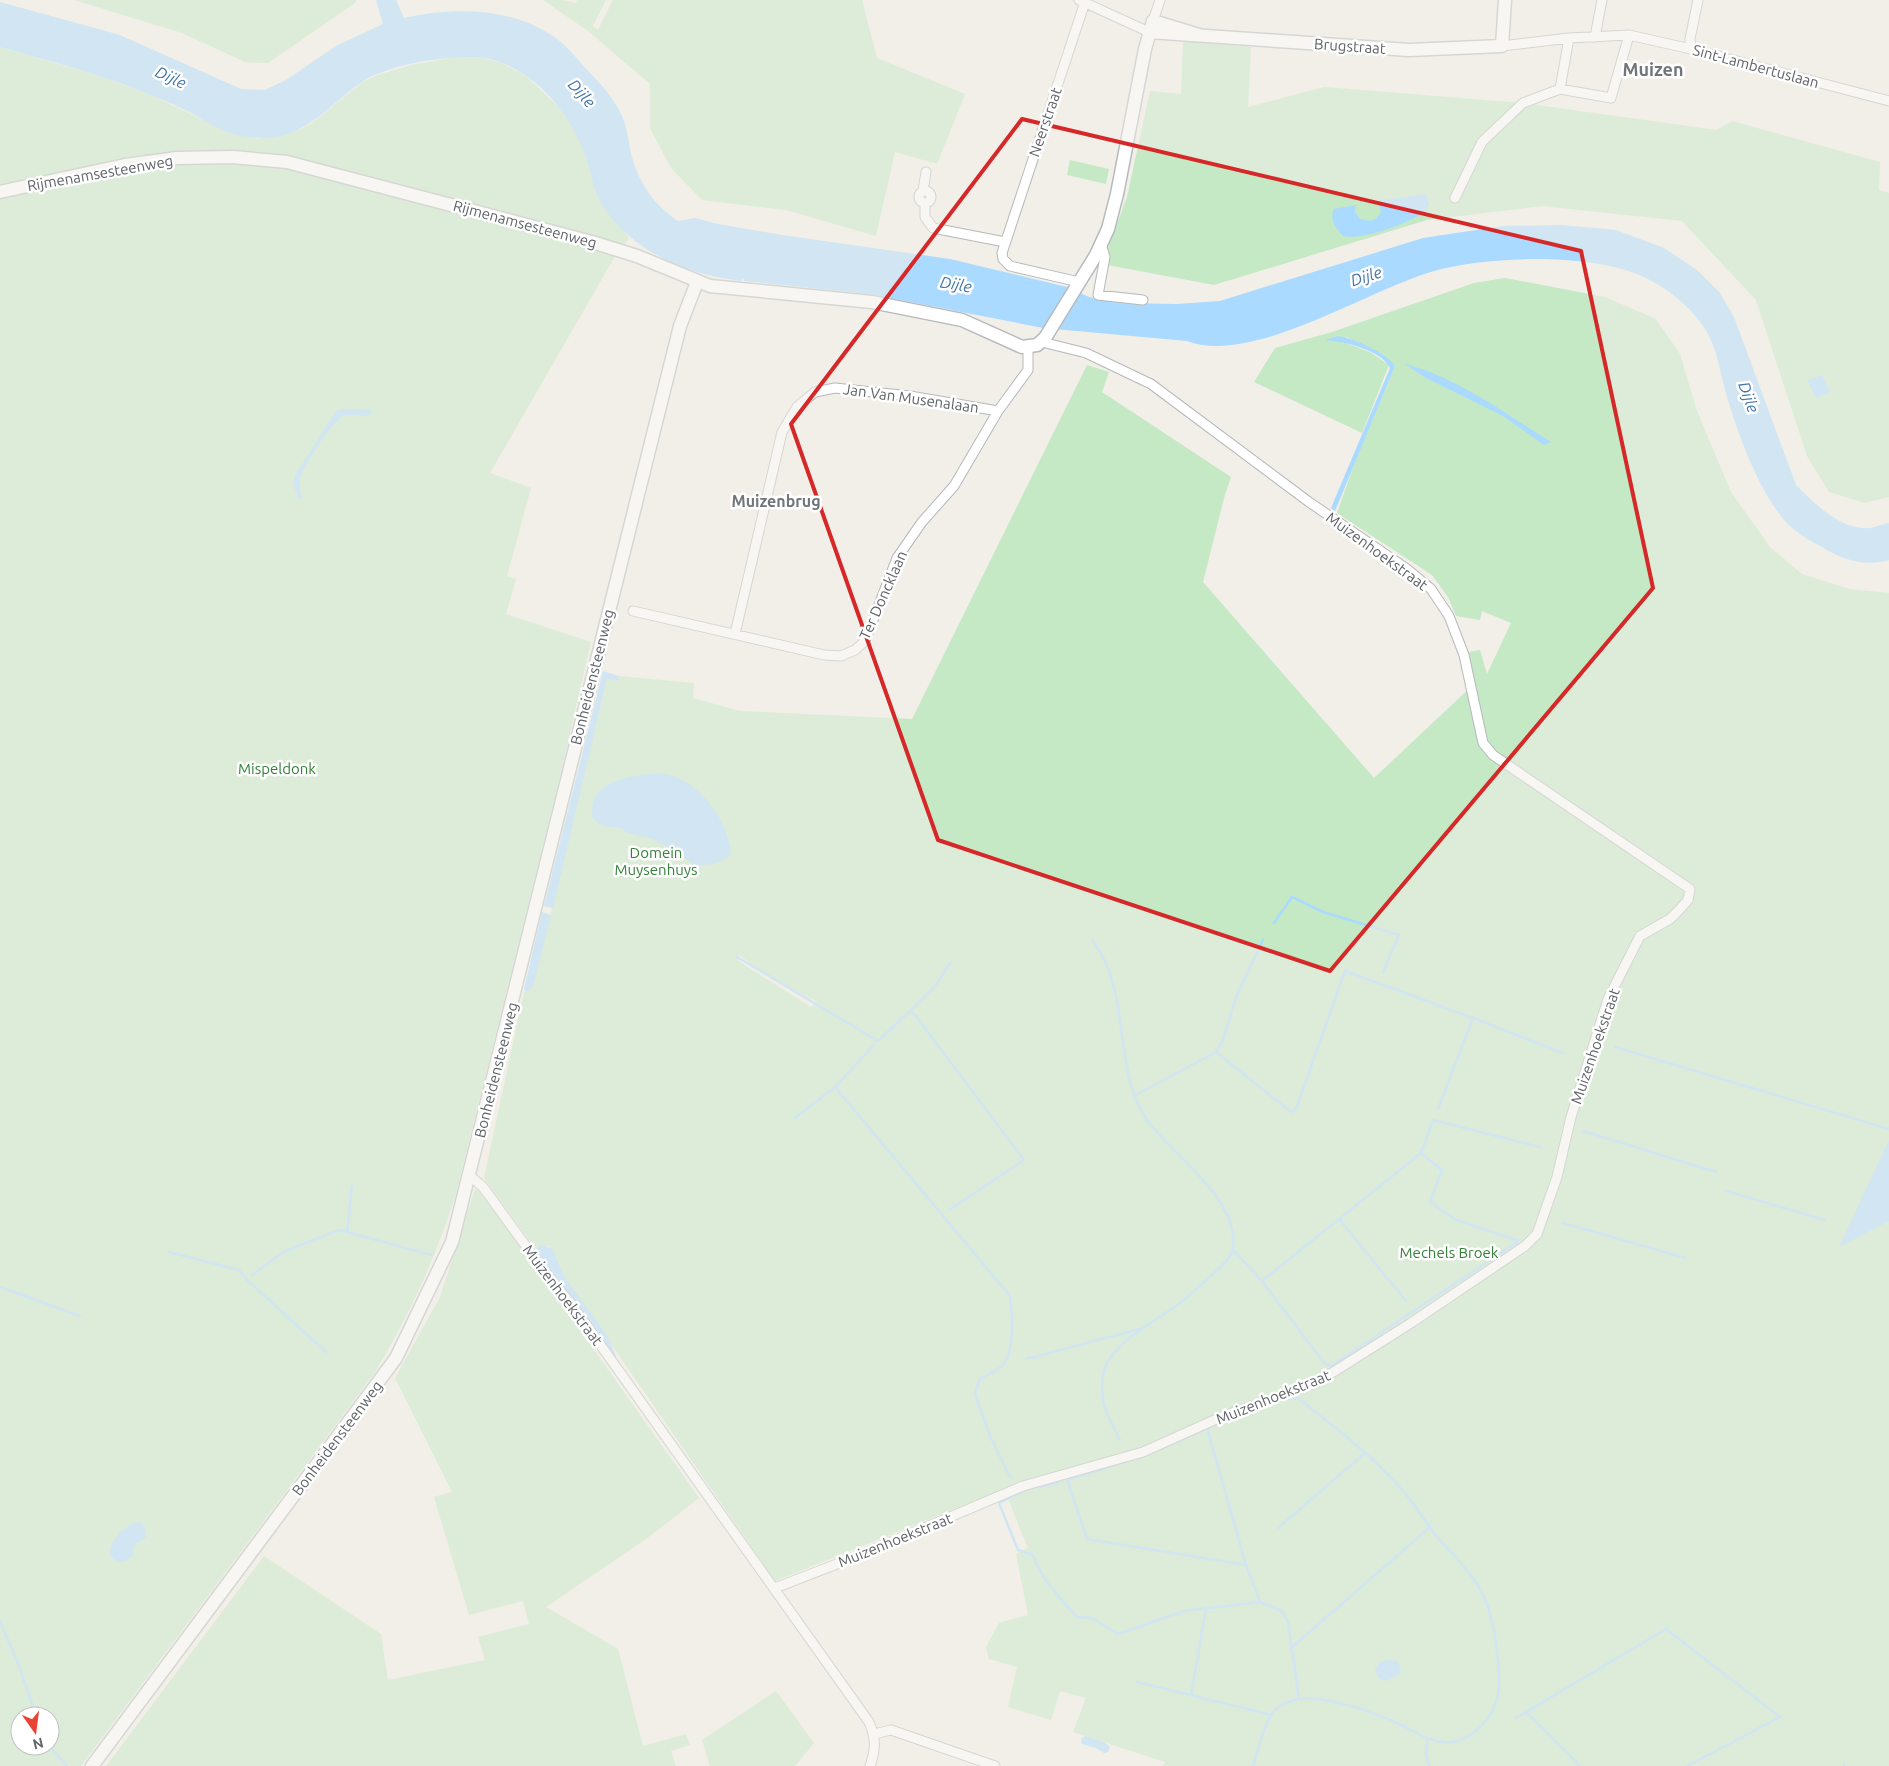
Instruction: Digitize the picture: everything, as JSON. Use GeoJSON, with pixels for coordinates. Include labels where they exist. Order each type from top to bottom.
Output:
{"type":"FeatureCollection","features":[{"type":"Feature","properties":{"kind":"street"},"geometry":{"type":"LineString","coordinates":[[1028,348],[1045,338],[1102,244],[1113,213],[1151,27],[1160,0]]}},
{"type":"Feature","properties":{"kind":"street"},"geometry":{"type":"LineString","coordinates":[[1502,46],[1506,0]]}},
{"type":"Feature","properties":{"kind":"street"},"geometry":{"type":"LineString","coordinates":[[1595,37],[1602,0]]}},
{"type":"Feature","properties":{"kind":"street"},"geometry":{"type":"LineString","coordinates":[[1691,49],[1690,39],[1698,0]]}},
{"type":"Feature","properties":{"kind":"street"},"geometry":{"type":"LineString","coordinates":[[1082,1],[1151,27]]}},
{"type":"Feature","properties":{"kind":"street","name":"Neerstraat"},"geometry":{"type":"LineString","coordinates":[[1004,242],[1082,1]]}},
{"type":"Feature","properties":{"kind":"street","name":"Brugstraat"},"geometry":{"type":"LineString","coordinates":[[1151,27],[1199,35],[1409,50],[1502,46]]}},
{"type":"Feature","properties":{"kind":"street"},"geometry":{"type":"LineString","coordinates":[[1455,198],[1482,142],[1522,103],[1560,90],[1611,98],[1629,35]]}},
{"type":"Feature","properties":{"kind":"street","name":"Sint-Lambertuslaan"},"geometry":{"type":"LineString","coordinates":[[1502,46],[1569,38],[1629,35],[1691,49],[1889,101]]}},
{"type":"Feature","properties":{"kind":"street"},"geometry":{"type":"LineString","coordinates":[[1560,90],[1569,38]]}},
{"type":"Feature","properties":{"kind":"street","name":"Rijmenamsesteenweg"},"geometry":{"type":"LineString","coordinates":[[0,192],[125,165],[177,158],[232,157],[287,162],[607,247],[697,282],[718,287],[872,302],[962,320],[1028,348]]}},
{"type":"Feature","properties":{"kind":"street"},"geometry":{"type":"LineString","coordinates":[[926,172],[923,190],[928,191],[932,196],[931,200],[925,203],[926,216],[933,228],[1004,242],[1003,259],[1010,266],[1054,278],[1071,278],[1078,284]]}},
{"type":"Feature","properties":{"kind":"street"},"geometry":{"type":"LineString","coordinates":[[1102,244],[1105,257],[1098,295],[1143,300]]}},
{"type":"Feature","properties":{"kind":"street","name":"Bonheidensteenweg"},"geometry":{"type":"LineString","coordinates":[[92,1766],[396,1358],[452,1242],[470,1176],[680,326],[697,282]]}},
{"type":"Feature","properties":{"kind":"street","name":"Muizenhoekstraat"},"geometry":{"type":"LineString","coordinates":[[775,1588],[870,1551],[1023,1486],[1143,1452],[1220,1417],[1316,1383],[1411,1323],[1526,1246],[1537,1234],[1557,1177],[1571,1117],[1608,1000],[1640,936],[1670,918],[1688,900],[1690,889],[1493,755],[1483,744],[1464,655],[1449,616],[1431,589],[1407,569],[1309,502],[1151,384],[1086,353],[1045,338]]}},
{"type":"Feature","properties":{"kind":"street","name":"Ter Doncklaan"},"geometry":{"type":"LineString","coordinates":[[633,610],[824,655],[841,656],[855,650],[865,641],[873,625],[882,592],[897,558],[922,522],[954,486],[998,410],[1028,370],[1028,348]]}},
{"type":"Feature","properties":{"kind":"street","name":"Jan Van Musenalaan"},"geometry":{"type":"LineString","coordinates":[[735,634],[782,432],[797,407],[815,392],[835,388],[910,396],[998,410]]}},
{"type":"Feature","properties":{"kind":"street","name":"Muizenhoekstraat"},"geometry":{"type":"LineString","coordinates":[[470,1176],[483,1187],[544,1271],[572,1305],[775,1588],[869,1722],[874,1734]]}},
{"type":"Feature","properties":{"kind":"street"},"geometry":{"type":"LineString","coordinates":[[870,1766],[876,1748],[874,1734],[891,1730],[995,1766]]}},
{"type":"Feature","properties":{"kind":"highlighted area"},"geometry":{"type":"Polygon","coordinates":[[[1022,119],[1581,251],[1653,588],[1330,971],[938,840],[791,424],[1022,119]]]}},
{"type":"Feature","properties":{"kind":"green space"},"geometry":{"type":"Polygon","coordinates":[[[74,0],[356,0],[355,3],[268,63],[245,62],[182,33],[74,0]]]}},
{"type":"Feature","properties":{"kind":"green space"},"geometry":{"type":"Polygon","coordinates":[[[543,0],[563,0],[576,3],[577,0],[606,0],[593,26],[598,30],[613,0],[862,0],[877,58],[965,94],[937,164],[895,152],[876,236],[786,210],[702,200],[671,168],[650,128],[650,84],[588,31],[543,0]]]}},
{"type":"Feature","properties":{"kind":"green space"},"geometry":{"type":"Polygon","coordinates":[[[1183,41],[1251,47],[1248,107],[1324,87],[1523,103],[1717,130],[1732,121],[1880,162],[1879,190],[1889,193],[1889,497],[1865,503],[1829,492],[1807,456],[1756,300],[1682,221],[1542,206],[1427,220],[1214,285],[1102,264],[1127,197],[1150,91],[1181,94],[1183,41]]]}},
{"type":"Feature","properties":{"kind":"green space","name":"Mispeldonk"},"geometry":{"type":"Polygon","coordinates":[[[0,47],[102,77],[151,95],[231,133],[259,139],[299,130],[312,123],[364,81],[378,75],[411,65],[456,57],[480,58],[500,62],[526,76],[560,108],[579,138],[602,204],[629,238],[614,258],[490,473],[531,488],[507,576],[516,579],[506,614],[591,642],[557,789],[455,1197],[439,1243],[420,1287],[399,1330],[375,1372],[81,1766],[0,1766],[0,47]]]}},
{"type":"Feature","properties":{"kind":"green space"},"geometry":{"type":"Polygon","coordinates":[[[1070,160],[1109,169],[1106,184],[1067,175],[1070,160]]]}},
{"type":"Feature","properties":{"kind":"green space","name":"Mechels Broek"},"geometry":{"type":"Polygon","coordinates":[[[1505,278],[1605,297],[1656,319],[1680,354],[1697,411],[1731,492],[1770,547],[1802,574],[1849,589],[1889,593],[1889,1766],[1163,1766],[1165,1762],[1073,1732],[1086,1698],[1060,1691],[1051,1720],[1008,1707],[1017,1667],[989,1659],[986,1647],[999,1623],[1028,1615],[1016,1554],[1028,1548],[1004,1489],[775,1581],[564,1276],[552,1248],[548,1246],[535,1248],[484,1178],[524,992],[533,987],[607,679],[618,681],[619,676],[694,683],[693,698],[740,711],[912,719],[1087,365],[1109,372],[1102,392],[1231,477],[1203,582],[1374,778],[1474,684],[1468,652],[1480,650],[1487,674],[1511,623],[1482,611],[1480,620],[1456,616],[1448,597],[1432,575],[1337,513],[1356,459],[1395,366],[1383,355],[1346,337],[1340,341],[1370,352],[1389,365],[1362,433],[1254,382],[1275,348],[1332,332],[1474,283],[1505,278]],[[739,955],[737,960],[811,1007],[817,1002],[762,972],[739,955]]]}},
{"type":"Feature","properties":{"kind":"green space"},"geometry":{"type":"Polygon","coordinates":[[[475,1189],[482,1192],[699,1498],[646,1539],[546,1607],[618,1649],[643,1746],[686,1734],[690,1745],[671,1751],[676,1766],[106,1766],[264,1556],[381,1634],[388,1680],[485,1660],[478,1637],[529,1624],[523,1601],[469,1615],[434,1497],[452,1492],[395,1378],[440,1297],[475,1189]]]}},
{"type":"Feature","properties":{"kind":"green space"},"geometry":{"type":"Polygon","coordinates":[[[776,1691],[814,1743],[795,1766],[710,1766],[702,1740],[776,1691]]]}},
{"type":"Feature","properties":{"kind":"water","name":"Dijle"},"geometry":{"type":"Polygon","coordinates":[[[376,0],[396,0],[404,18],[423,14],[463,11],[503,15],[540,28],[557,39],[569,49],[614,101],[625,124],[631,154],[638,174],[654,200],[678,221],[695,218],[782,235],[950,259],[1067,287],[1089,297],[1120,303],[1176,304],[1220,301],[1423,238],[1503,226],[1562,225],[1616,230],[1664,248],[1697,270],[1720,293],[1734,317],[1796,485],[1829,514],[1849,525],[1859,528],[1870,528],[1889,523],[1889,560],[1871,563],[1846,559],[1808,539],[1786,522],[1766,493],[1749,459],[1725,390],[1715,350],[1704,327],[1691,311],[1667,290],[1639,275],[1617,268],[1593,263],[1537,259],[1482,262],[1456,266],[1407,280],[1277,335],[1244,343],[1214,346],[1187,341],[1043,328],[869,294],[744,281],[743,278],[741,281],[720,278],[700,273],[662,258],[629,236],[602,205],[580,143],[573,128],[554,101],[529,78],[500,62],[469,57],[450,58],[429,60],[391,69],[362,82],[324,113],[293,132],[269,138],[257,138],[239,135],[218,128],[173,104],[134,88],[0,47],[0,2],[120,35],[241,89],[265,90],[286,80],[336,46],[383,24],[376,0]]]}},
{"type":"Feature","properties":{"kind":"water"},"geometry":{"type":"Polygon","coordinates":[[[1426,194],[1429,205],[1425,212],[1396,226],[1363,236],[1343,236],[1336,227],[1332,217],[1334,209],[1356,205],[1355,212],[1360,219],[1370,221],[1377,218],[1381,212],[1378,201],[1426,194]]]}},
{"type":"Feature","properties":{"kind":"water"},"geometry":{"type":"Polygon","coordinates":[[[1338,336],[1369,347],[1385,356],[1395,366],[1335,511],[1331,508],[1390,368],[1379,356],[1370,351],[1341,342],[1325,340],[1338,336]]]}},
{"type":"Feature","properties":{"kind":"water"},"geometry":{"type":"Polygon","coordinates":[[[1405,364],[1425,370],[1463,387],[1551,442],[1544,445],[1503,416],[1424,377],[1405,364]]]}},
{"type":"Feature","properties":{"kind":"water"},"geometry":{"type":"Polygon","coordinates":[[[1822,375],[1830,392],[1816,398],[1807,380],[1822,375]]]}},
{"type":"Feature","properties":{"kind":"water"},"geometry":{"type":"Polygon","coordinates":[[[343,409],[369,409],[373,412],[363,416],[343,416],[332,426],[311,456],[302,474],[300,485],[302,499],[298,499],[293,483],[296,474],[336,411],[343,409]]]}},
{"type":"Feature","properties":{"kind":"water"},"geometry":{"type":"Polygon","coordinates":[[[603,671],[619,676],[618,681],[607,679],[553,908],[544,906],[603,671]]]}},
{"type":"Feature","properties":{"kind":"water"},"geometry":{"type":"Polygon","coordinates":[[[647,774],[664,774],[679,778],[701,794],[718,816],[729,841],[731,854],[727,858],[709,864],[694,865],[682,855],[653,839],[628,833],[620,828],[603,826],[593,819],[592,807],[595,798],[607,785],[626,778],[647,774]]]}},
{"type":"Feature","properties":{"kind":"water"},"geometry":{"type":"Polygon","coordinates":[[[542,912],[551,915],[533,987],[526,992],[524,989],[542,912]]]}},
{"type":"Feature","properties":{"kind":"water"},"geometry":{"type":"Polygon","coordinates":[[[1889,1140],[1889,1221],[1839,1247],[1889,1140]]]}},
{"type":"Feature","properties":{"kind":"water"},"geometry":{"type":"Polygon","coordinates":[[[541,1245],[552,1248],[564,1276],[608,1337],[616,1356],[613,1358],[535,1249],[541,1245]]]}},
{"type":"Feature","properties":{"kind":"water"},"geometry":{"type":"Polygon","coordinates":[[[139,1522],[144,1525],[146,1537],[134,1546],[133,1555],[130,1558],[124,1562],[118,1562],[110,1555],[110,1549],[115,1538],[124,1529],[139,1522]]]}},
{"type":"Feature","properties":{"kind":"water"},"geometry":{"type":"Polygon","coordinates":[[[1387,1660],[1398,1661],[1401,1673],[1387,1681],[1378,1678],[1375,1669],[1380,1662],[1387,1660]]]}},
{"type":"Feature","properties":{"kind":"water"},"geometry":{"type":"Polygon","coordinates":[[[1085,1736],[1104,1742],[1110,1747],[1108,1752],[1104,1753],[1096,1748],[1082,1744],[1081,1739],[1085,1736]]]}},
{"type":"Feature","properties":{"kind":"waterway"},"geometry":{"type":"LineString","coordinates":[[1274,923],[1292,897],[1323,912],[1399,935],[1383,972]]}},
{"type":"Feature","properties":{"kind":"waterway"},"geometry":{"type":"LineString","coordinates":[[1216,1052],[1222,1042],[1237,995],[1263,940]]}},
{"type":"Feature","properties":{"kind":"waterway"},"geometry":{"type":"LineString","coordinates":[[1093,941],[1105,962],[1113,984],[1129,1078],[1136,1100],[1147,1120],[1158,1134],[1215,1195],[1226,1212],[1232,1230],[1233,1248],[1225,1262],[1198,1288],[1123,1344],[1108,1361],[1102,1380],[1103,1401],[1107,1414],[1120,1440]]}},
{"type":"Feature","properties":{"kind":"waterway"},"geometry":{"type":"LineString","coordinates":[[737,957],[878,1041],[910,1011],[915,1015],[1024,1160],[949,1210]]}},
{"type":"Feature","properties":{"kind":"waterway"},"geometry":{"type":"LineString","coordinates":[[910,1011],[936,985],[950,963]]}},
{"type":"Feature","properties":{"kind":"waterway"},"geometry":{"type":"LineString","coordinates":[[1134,1096],[1216,1052],[1291,1112],[1296,1109],[1345,971],[1473,1018]]}},
{"type":"Feature","properties":{"kind":"waterway"},"geometry":{"type":"LineString","coordinates":[[1438,1109],[1473,1018],[1563,1053]]}},
{"type":"Feature","properties":{"kind":"waterway"},"geometry":{"type":"LineString","coordinates":[[835,1087],[874,1045]]}},
{"type":"Feature","properties":{"kind":"waterway"},"geometry":{"type":"LineString","coordinates":[[1615,1047],[1889,1129]]}},
{"type":"Feature","properties":{"kind":"waterway"},"geometry":{"type":"LineString","coordinates":[[795,1118],[835,1087],[1010,1296],[1012,1332],[1009,1352],[1002,1366],[979,1380],[975,1394],[990,1436],[1010,1477]]}},
{"type":"Feature","properties":{"kind":"waterway"},"geometry":{"type":"LineString","coordinates":[[1233,1250],[1262,1281],[1421,1153],[1433,1120],[1540,1147]]}},
{"type":"Feature","properties":{"kind":"waterway"},"geometry":{"type":"LineString","coordinates":[[1583,1131],[1716,1172]]}},
{"type":"Feature","properties":{"kind":"waterway"},"geometry":{"type":"LineString","coordinates":[[1262,1281],[1324,1363],[1331,1366],[1519,1241],[1454,1219],[1430,1202],[1442,1170],[1421,1153]]}},
{"type":"Feature","properties":{"kind":"waterway"},"geometry":{"type":"LineString","coordinates":[[347,1233],[352,1186]]}},
{"type":"Feature","properties":{"kind":"waterway"},"geometry":{"type":"LineString","coordinates":[[1726,1191],[1825,1220]]}},
{"type":"Feature","properties":{"kind":"waterway"},"geometry":{"type":"LineString","coordinates":[[1339,1219],[1406,1301]]}},
{"type":"Feature","properties":{"kind":"waterway"},"geometry":{"type":"LineString","coordinates":[[1563,1223],[1686,1258]]}},
{"type":"Feature","properties":{"kind":"waterway"},"geometry":{"type":"LineString","coordinates":[[252,1275],[285,1251],[339,1230],[432,1255]]}},
{"type":"Feature","properties":{"kind":"waterway"},"geometry":{"type":"LineString","coordinates":[[169,1252],[239,1270],[246,1279],[326,1352]]}},
{"type":"Feature","properties":{"kind":"waterway"},"geometry":{"type":"LineString","coordinates":[[0,1287],[80,1316]]}},
{"type":"Feature","properties":{"kind":"waterway"},"geometry":{"type":"LineString","coordinates":[[1026,1359],[1140,1329]]}},
{"type":"Feature","properties":{"kind":"waterway"},"geometry":{"type":"LineString","coordinates":[[1253,1766],[1262,1735],[1270,1718],[1278,1707],[1291,1701],[1310,1698],[1349,1705],[1397,1723],[1424,1737],[1438,1741],[1453,1742],[1469,1736],[1488,1718],[1496,1703],[1499,1686],[1498,1661],[1491,1619],[1485,1599],[1471,1575],[1435,1534],[1408,1497],[1370,1457],[1299,1399],[1288,1398],[1276,1402]]}},
{"type":"Feature","properties":{"kind":"waterway"},"geometry":{"type":"LineString","coordinates":[[1247,1412],[1207,1428],[1246,1565],[1260,1602]]}},
{"type":"Feature","properties":{"kind":"waterway"},"geometry":{"type":"LineString","coordinates":[[1207,1428],[1173,1444],[1067,1480],[1087,1539],[1246,1565]]}},
{"type":"Feature","properties":{"kind":"waterway"},"geometry":{"type":"LineString","coordinates":[[1278,1528],[1365,1453]]}},
{"type":"Feature","properties":{"kind":"waterway"},"geometry":{"type":"LineString","coordinates":[[1058,1483],[1028,1489],[999,1503],[1018,1550],[1033,1555],[1046,1580],[1077,1617],[1092,1618],[1118,1634],[1184,1611],[1260,1602],[1282,1611],[1288,1622],[1299,1699]]}},
{"type":"Feature","properties":{"kind":"waterway"},"geometry":{"type":"LineString","coordinates":[[1291,1648],[1429,1528]]}},
{"type":"Feature","properties":{"kind":"waterway"},"geometry":{"type":"LineString","coordinates":[[1191,1695],[1206,1609]]}},
{"type":"Feature","properties":{"kind":"waterway"},"geometry":{"type":"LineString","coordinates":[[0,1621],[19,1666],[33,1706]]}},
{"type":"Feature","properties":{"kind":"waterway"},"geometry":{"type":"LineString","coordinates":[[1516,1718],[1666,1629],[1780,1717],[1687,1766]]}},
{"type":"Feature","properties":{"kind":"waterway"},"geometry":{"type":"LineString","coordinates":[[1137,1682],[1272,1715]]}},
{"type":"Feature","properties":{"kind":"waterway"},"geometry":{"type":"LineString","coordinates":[[1526,1712],[1580,1766]]}},
{"type":"Feature","properties":{"kind":"waterway"},"geometry":{"type":"LineString","coordinates":[[1428,1739],[1426,1754],[1429,1766]]}},
{"type":"Feature","properties":{"kind":"waterway"},"geometry":{"type":"LineString","coordinates":[[58,1756],[67,1766]]}},
{"type":"Feature","properties":{"kind":"district","name":"Muizen"},"geometry":{"type":"Point","coordinates":[1653,69]}},
{"type":"Feature","properties":{"kind":"district","name":"Muizenbrug"},"geometry":{"type":"Point","coordinates":[776,501]}},
{"type":"Feature","properties":{"kind":"park label","name":"Domein Muysenhuys"},"geometry":{"type":"Point","coordinates":[656,860]}}]}
